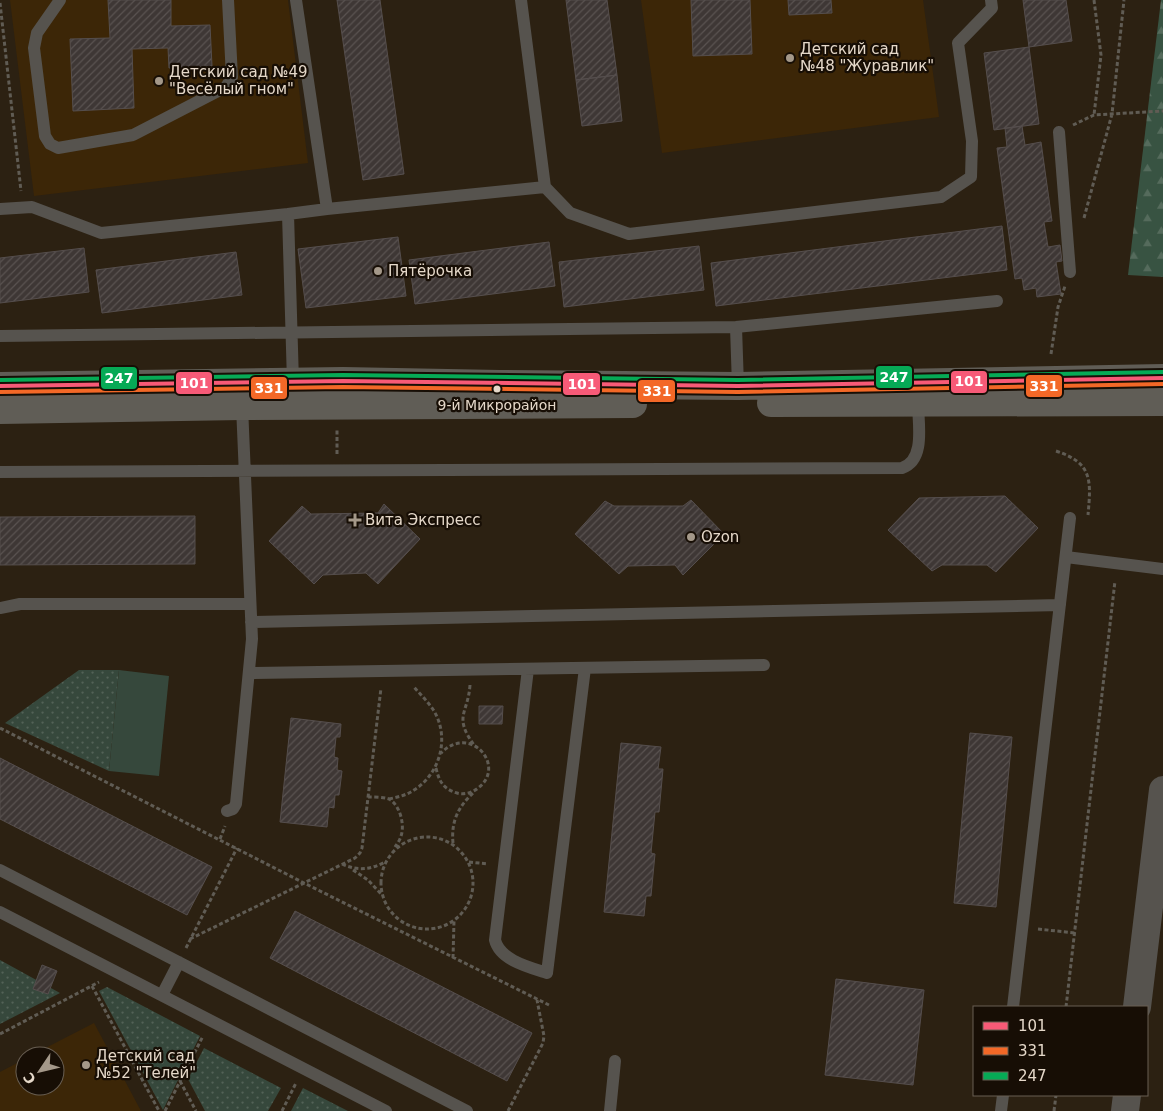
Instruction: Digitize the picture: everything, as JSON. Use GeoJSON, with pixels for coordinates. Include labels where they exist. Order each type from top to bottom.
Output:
{"type":"FeatureCollection","features":[{"type":"Feature","properties":{"kind":"main road"},"geometry":{"type":"LineString","coordinates":[[293,394],[343,381],[738,386],[1163,378]]}},
{"type":"Feature","properties":{"kind":"main road"},"geometry":{"type":"LineString","coordinates":[[0,386],[242,394],[918,403],[1163,402]]}},
{"type":"Feature","properties":{"kind":"main road"},"geometry":{"type":"LineString","coordinates":[[0,410],[242,394]]}},
{"type":"Feature","properties":{"kind":"street"},"geometry":{"type":"LineString","coordinates":[[1137,1006],[1163,790]]}},
{"type":"Feature","properties":{"kind":"street"},"geometry":{"type":"LineString","coordinates":[[1125,1111],[1127,1096]]}},
{"type":"Feature","properties":{"kind":"lane"},"geometry":{"type":"LineString","coordinates":[[60,0],[37,33],[34,48],[45,136],[50,144],[58,148],[133,135],[226,87],[232,77],[228,0]]}},
{"type":"Feature","properties":{"kind":"lane"},"geometry":{"type":"LineString","coordinates":[[296,0],[327,209]]}},
{"type":"Feature","properties":{"kind":"lane"},"geometry":{"type":"LineString","coordinates":[[521,0],[545,187],[570,213],[629,234],[941,197],[971,177],[972,141],[958,43],[992,8],[990,0]]}},
{"type":"Feature","properties":{"kind":"lane"},"geometry":{"type":"LineString","coordinates":[[1059,132],[1070,272]]}},
{"type":"Feature","properties":{"kind":"lane"},"geometry":{"type":"LineString","coordinates":[[0,210],[32,207],[101,233],[545,187]]}},
{"type":"Feature","properties":{"kind":"lane"},"geometry":{"type":"LineString","coordinates":[[288,214],[293,394]]}},
{"type":"Feature","properties":{"kind":"lane"},"geometry":{"type":"LineString","coordinates":[[0,336],[736,327],[997,301]]}},
{"type":"Feature","properties":{"kind":"lane"},"geometry":{"type":"LineString","coordinates":[[736,327],[738,386]]}},
{"type":"Feature","properties":{"kind":"lane"},"geometry":{"type":"LineString","coordinates":[[227,811],[233,809],[236,804],[249,674],[251,622],[242,394]]}},
{"type":"Feature","properties":{"kind":"lane"},"geometry":{"type":"LineString","coordinates":[[0,472],[902,468],[912,463],[916,458],[918,450],[918,403]]}},
{"type":"Feature","properties":{"kind":"lane"},"geometry":{"type":"LineString","coordinates":[[1013,1006],[1070,518]]}},
{"type":"Feature","properties":{"kind":"lane"},"geometry":{"type":"LineString","coordinates":[[1066,557],[1163,568]]}},
{"type":"Feature","properties":{"kind":"lane"},"geometry":{"type":"LineString","coordinates":[[0,608],[20,604],[250,604]]}},
{"type":"Feature","properties":{"kind":"lane"},"geometry":{"type":"LineString","coordinates":[[251,622],[1060,605]]}},
{"type":"Feature","properties":{"kind":"lane"},"geometry":{"type":"LineString","coordinates":[[249,674],[764,665]]}},
{"type":"Feature","properties":{"kind":"lane"},"geometry":{"type":"LineString","coordinates":[[528,669],[495,940],[498,948],[506,956],[547,973],[585,668]]}},
{"type":"Feature","properties":{"kind":"lane"},"geometry":{"type":"LineString","coordinates":[[0,870],[467,1111]]}},
{"type":"Feature","properties":{"kind":"lane"},"geometry":{"type":"LineString","coordinates":[[0,912],[386,1111]]}},
{"type":"Feature","properties":{"kind":"lane"},"geometry":{"type":"LineString","coordinates":[[162,995],[178,962]]}},
{"type":"Feature","properties":{"kind":"lane"},"geometry":{"type":"LineString","coordinates":[[610,1111],[615,1061]]}},
{"type":"Feature","properties":{"kind":"lane"},"geometry":{"type":"LineString","coordinates":[[1001,1111],[1003,1096]]}},
{"type":"Feature","properties":{"kind":"path"},"geometry":{"type":"LineString","coordinates":[[1094,0],[1101,55],[1094,115]]}},
{"type":"Feature","properties":{"kind":"path"},"geometry":{"type":"LineString","coordinates":[[1082,226],[1112,114],[1124,0]]}},
{"type":"Feature","properties":{"kind":"path"},"geometry":{"type":"LineString","coordinates":[[0,3],[23,208]]}},
{"type":"Feature","properties":{"kind":"path"},"geometry":{"type":"LineString","coordinates":[[1059,132],[1094,115],[1163,111]]}},
{"type":"Feature","properties":{"kind":"path"},"geometry":{"type":"LineString","coordinates":[[1051,354],[1058,306],[1070,272]]}},
{"type":"Feature","properties":{"kind":"path"},"geometry":{"type":"LineString","coordinates":[[337,428],[337,470]]}},
{"type":"Feature","properties":{"kind":"path"},"geometry":{"type":"LineString","coordinates":[[1056,451],[1077,460],[1088,476],[1091,488],[1087,522]]}},
{"type":"Feature","properties":{"kind":"path"},"geometry":{"type":"LineString","coordinates":[[1066,1006],[1118,563]]}},
{"type":"Feature","properties":{"kind":"path"},"geometry":{"type":"LineString","coordinates":[[453,844],[452,832],[458,809],[482,786],[487,778],[487,759],[467,735],[462,720],[464,707],[469,695],[471,670]]}},
{"type":"Feature","properties":{"kind":"path"},"geometry":{"type":"LineString","coordinates":[[190,940],[342,864],[357,856],[361,851],[383,672]]}},
{"type":"Feature","properties":{"kind":"path"},"geometry":{"type":"LineString","coordinates":[[368,796],[389,799],[415,790],[427,781],[436,768],[440,754],[442,744],[441,728],[434,712],[401,672]]}},
{"type":"Feature","properties":{"kind":"path"},"geometry":{"type":"LineString","coordinates":[[0,728],[549,1005]]}},
{"type":"Feature","properties":{"kind":"path"},"geometry":{"type":"LineString","coordinates":[[440,754],[447,747],[456,743],[465,742],[474,745]]}},
{"type":"Feature","properties":{"kind":"path"},"geometry":{"type":"LineString","coordinates":[[436,768],[440,781],[448,790],[461,794],[474,792]]}},
{"type":"Feature","properties":{"kind":"path"},"geometry":{"type":"LineString","coordinates":[[382,896],[380,878],[385,862],[401,836],[402,826],[402,818],[389,799]]}},
{"type":"Feature","properties":{"kind":"path"},"geometry":{"type":"LineString","coordinates":[[342,864],[368,880],[382,896],[388,909],[398,920],[411,927],[440,928],[454,921],[470,901],[473,888],[473,875],[469,862],[462,852],[453,844],[441,838],[429,836],[416,837],[404,842],[394,850]]}},
{"type":"Feature","properties":{"kind":"path"},"geometry":{"type":"LineString","coordinates":[[178,962],[237,848]]}},
{"type":"Feature","properties":{"kind":"path"},"geometry":{"type":"LineString","coordinates":[[350,868],[369,869],[385,862]]}},
{"type":"Feature","properties":{"kind":"path"},"geometry":{"type":"LineString","coordinates":[[453,958],[454,921]]}},
{"type":"Feature","properties":{"kind":"path"},"geometry":{"type":"LineString","coordinates":[[1023,927],[1075,933]]}},
{"type":"Feature","properties":{"kind":"path"},"geometry":{"type":"LineString","coordinates":[[0,1034],[118,972]]}},
{"type":"Feature","properties":{"kind":"path"},"geometry":{"type":"LineString","coordinates":[[92,986],[159,1111]]}},
{"type":"Feature","properties":{"kind":"path"},"geometry":{"type":"LineString","coordinates":[[508,1111],[543,1043],[544,1036],[537,1000]]}},
{"type":"Feature","properties":{"kind":"path"},"geometry":{"type":"LineString","coordinates":[[165,1111],[211,1021]]}},
{"type":"Feature","properties":{"kind":"path"},"geometry":{"type":"LineString","coordinates":[[282,1111],[303,1068]]}},
{"type":"Feature","properties":{"kind":"path"},"geometry":{"type":"LineString","coordinates":[[180,1081],[196,1111]]}},
{"type":"Feature","properties":{"kind":"path"},"geometry":{"type":"LineString","coordinates":[[1054,1111],[1056,1096]]}},
{"type":"Feature","properties":{"kind":"shaded area","name":"Детский сад №49 \"Весёлый гном\""},"geometry":{"type":"Polygon","coordinates":[[[10,0],[288,0],[308,163],[34,196],[10,0]]]}},
{"type":"Feature","properties":{"kind":"shaded area","name":"Детский сад №48 \"Журавлик\""},"geometry":{"type":"Polygon","coordinates":[[[641,0],[923,0],[939,117],[662,153],[641,0]]]}},
{"type":"Feature","properties":{"kind":"shaded area","name":"Детский сад №52 \"Телей\""},"geometry":{"type":"Polygon","coordinates":[[[94,1023],[141,1111],[0,1111],[0,1072],[15,1064],[15,1096],[65,1096],[65,1046],[49,1046],[94,1023]]]}},
{"type":"Feature","properties":{"kind":"green space"},"geometry":{"type":"Polygon","coordinates":[[[1161,0],[1163,0],[1163,277],[1128,275],[1161,0]]]}},
{"type":"Feature","properties":{"kind":"green space"},"geometry":{"type":"Polygon","coordinates":[[[79,670],[119,670],[109,771],[5,723],[79,670]]]}},
{"type":"Feature","properties":{"kind":"green space"},"geometry":{"type":"Polygon","coordinates":[[[119,670],[169,676],[159,776],[109,771],[119,670]]]}},
{"type":"Feature","properties":{"kind":"green space"},"geometry":{"type":"Polygon","coordinates":[[[0,960],[60,993],[0,1024],[0,960]]]}},
{"type":"Feature","properties":{"kind":"green space"},"geometry":{"type":"Polygon","coordinates":[[[107,987],[200,1036],[163,1110],[99,991],[107,987]]]}},
{"type":"Feature","properties":{"kind":"green space"},"geometry":{"type":"Polygon","coordinates":[[[204,1048],[281,1088],[268,1111],[205,1111],[188,1079],[204,1048]]]}},
{"type":"Feature","properties":{"kind":"green space"},"geometry":{"type":"Polygon","coordinates":[[[303,1088],[348,1111],[291,1111],[303,1088]]]}},
{"type":"Feature","properties":{"kind":"building"},"geometry":{"type":"Polygon","coordinates":[[[108,0],[171,0],[171,26],[210,25],[212,66],[169,68],[168,48],[132,49],[134,108],[73,111],[70,39],[110,38],[108,0]]]}},
{"type":"Feature","properties":{"kind":"building"},"geometry":{"type":"Polygon","coordinates":[[[337,0],[380,0],[404,174],[363,180],[337,0]]]}},
{"type":"Feature","properties":{"kind":"building"},"geometry":{"type":"Polygon","coordinates":[[[566,0],[607,0],[617,75],[576,80],[566,0]]]}},
{"type":"Feature","properties":{"kind":"building"},"geometry":{"type":"Polygon","coordinates":[[[691,0],[750,0],[752,54],[693,56],[691,0]]]}},
{"type":"Feature","properties":{"kind":"building"},"geometry":{"type":"Polygon","coordinates":[[[788,0],[831,0],[832,13],[789,15],[788,0]]]}},
{"type":"Feature","properties":{"kind":"building"},"geometry":{"type":"Polygon","coordinates":[[[1023,0],[1066,0],[1072,41],[1029,47],[1023,0]]]}},
{"type":"Feature","properties":{"kind":"building"},"geometry":{"type":"Polygon","coordinates":[[[1029,47],[1039,124],[994,130],[984,53],[1029,47]]]}},
{"type":"Feature","properties":{"kind":"building"},"geometry":{"type":"Polygon","coordinates":[[[617,75],[622,121],[582,126],[576,80],[617,75]]]}},
{"type":"Feature","properties":{"kind":"building"},"geometry":{"type":"Polygon","coordinates":[[[1022,126],[1025,145],[1041,142],[1052,221],[1044,222],[1048,247],[1060,245],[1062,261],[1056,262],[1061,294],[1037,297],[1036,288],[1024,290],[1022,278],[1015,279],[997,148],[1007,147],[1005,128],[1022,126]]]}},
{"type":"Feature","properties":{"kind":"building"},"geometry":{"type":"Polygon","coordinates":[[[1002,226],[1007,270],[716,306],[711,263],[1002,226]]]}},
{"type":"Feature","properties":{"kind":"building"},"geometry":{"type":"Polygon","coordinates":[[[398,237],[406,296],[306,308],[298,249],[398,237]]]}},
{"type":"Feature","properties":{"kind":"building"},"geometry":{"type":"Polygon","coordinates":[[[549,242],[555,286],[415,304],[409,260],[549,242]]]}},
{"type":"Feature","properties":{"kind":"building"},"geometry":{"type":"Polygon","coordinates":[[[699,246],[704,290],[564,307],[559,262],[699,246]]]}},
{"type":"Feature","properties":{"kind":"building"},"geometry":{"type":"Polygon","coordinates":[[[84,248],[89,292],[0,303],[0,258],[84,248]]]}},
{"type":"Feature","properties":{"kind":"building"},"geometry":{"type":"Polygon","coordinates":[[[236,252],[242,295],[102,313],[96,270],[236,252]]]}},
{"type":"Feature","properties":{"kind":"building"},"geometry":{"type":"Polygon","coordinates":[[[1005,496],[1038,528],[996,572],[987,565],[942,565],[932,571],[888,530],[919,498],[1005,496]]]}},
{"type":"Feature","properties":{"kind":"building"},"geometry":{"type":"Polygon","coordinates":[[[691,500],[724,534],[683,575],[675,565],[628,566],[619,574],[575,534],[605,501],[614,506],[683,506],[691,500]]]}},
{"type":"Feature","properties":{"kind":"building"},"geometry":{"type":"Polygon","coordinates":[[[384,504],[420,539],[378,584],[366,573],[323,575],[314,584],[269,541],[302,506],[311,514],[378,513],[384,504]]]}},
{"type":"Feature","properties":{"kind":"building"},"geometry":{"type":"Polygon","coordinates":[[[195,516],[195,564],[0,565],[0,517],[195,516]]]}},
{"type":"Feature","properties":{"kind":"building"},"geometry":{"type":"Polygon","coordinates":[[[479,706],[503,706],[502,724],[479,724],[479,706]]]}},
{"type":"Feature","properties":{"kind":"building"},"geometry":{"type":"Polygon","coordinates":[[[291,718],[341,724],[340,737],[336,737],[334,757],[338,758],[337,770],[342,771],[339,795],[335,795],[334,808],[329,807],[327,827],[280,822],[291,718]]]}},
{"type":"Feature","properties":{"kind":"building"},"geometry":{"type":"Polygon","coordinates":[[[970,733],[1012,737],[996,907],[954,903],[970,733]]]}},
{"type":"Feature","properties":{"kind":"building"},"geometry":{"type":"Polygon","coordinates":[[[621,743],[661,747],[658,769],[663,769],[659,812],[655,812],[651,853],[655,854],[651,896],[646,896],[644,916],[604,912],[621,743]]]}},
{"type":"Feature","properties":{"kind":"building"},"geometry":{"type":"Polygon","coordinates":[[[0,758],[212,867],[187,915],[0,819],[0,758]]]}},
{"type":"Feature","properties":{"kind":"building"},"geometry":{"type":"Polygon","coordinates":[[[295,911],[532,1033],[507,1081],[270,958],[295,911]]]}},
{"type":"Feature","properties":{"kind":"building"},"geometry":{"type":"Polygon","coordinates":[[[42,965],[57,971],[48,994],[33,989],[42,965]]]}},
{"type":"Feature","properties":{"kind":"building"},"geometry":{"type":"Polygon","coordinates":[[[836,979],[924,990],[913,1085],[825,1075],[836,979]]]}},
{"type":"Feature","properties":{"kind":"transit line","name":"247"},"geometry":{"type":"LineString","coordinates":[[0,380],[343,375],[738,380],[1163,372]]}},
{"type":"Feature","properties":{"kind":"transit line","name":"101"},"geometry":{"type":"LineString","coordinates":[[0,386],[343,381],[738,386],[1163,378]]}},
{"type":"Feature","properties":{"kind":"transit line","name":"331"},"geometry":{"type":"LineString","coordinates":[[0,392],[343,387],[738,392],[1163,384]]}},
{"type":"Feature","properties":{"kind":"place","name":"Детский сад №48 \"Журавлик\""},"geometry":{"type":"Point","coordinates":[790,58]}},
{"type":"Feature","properties":{"kind":"place","name":"Детский сад №49 \"Весёлый гном\""},"geometry":{"type":"Point","coordinates":[159,81]}},
{"type":"Feature","properties":{"kind":"place","name":"Пятёрочка"},"geometry":{"type":"Point","coordinates":[378,271]}},
{"type":"Feature","properties":{"kind":"place","name":"9-й Микрорайон"},"geometry":{"type":"Point","coordinates":[497,389]}},
{"type":"Feature","properties":{"kind":"place","name":"Вита Экспресс"},"geometry":{"type":"Point","coordinates":[355,520]}},
{"type":"Feature","properties":{"kind":"place","name":"Ozon"},"geometry":{"type":"Point","coordinates":[691,537]}},
{"type":"Feature","properties":{"kind":"place","name":"Детский сад №52 \"Телей\""},"geometry":{"type":"Point","coordinates":[86,1065]}}]}
